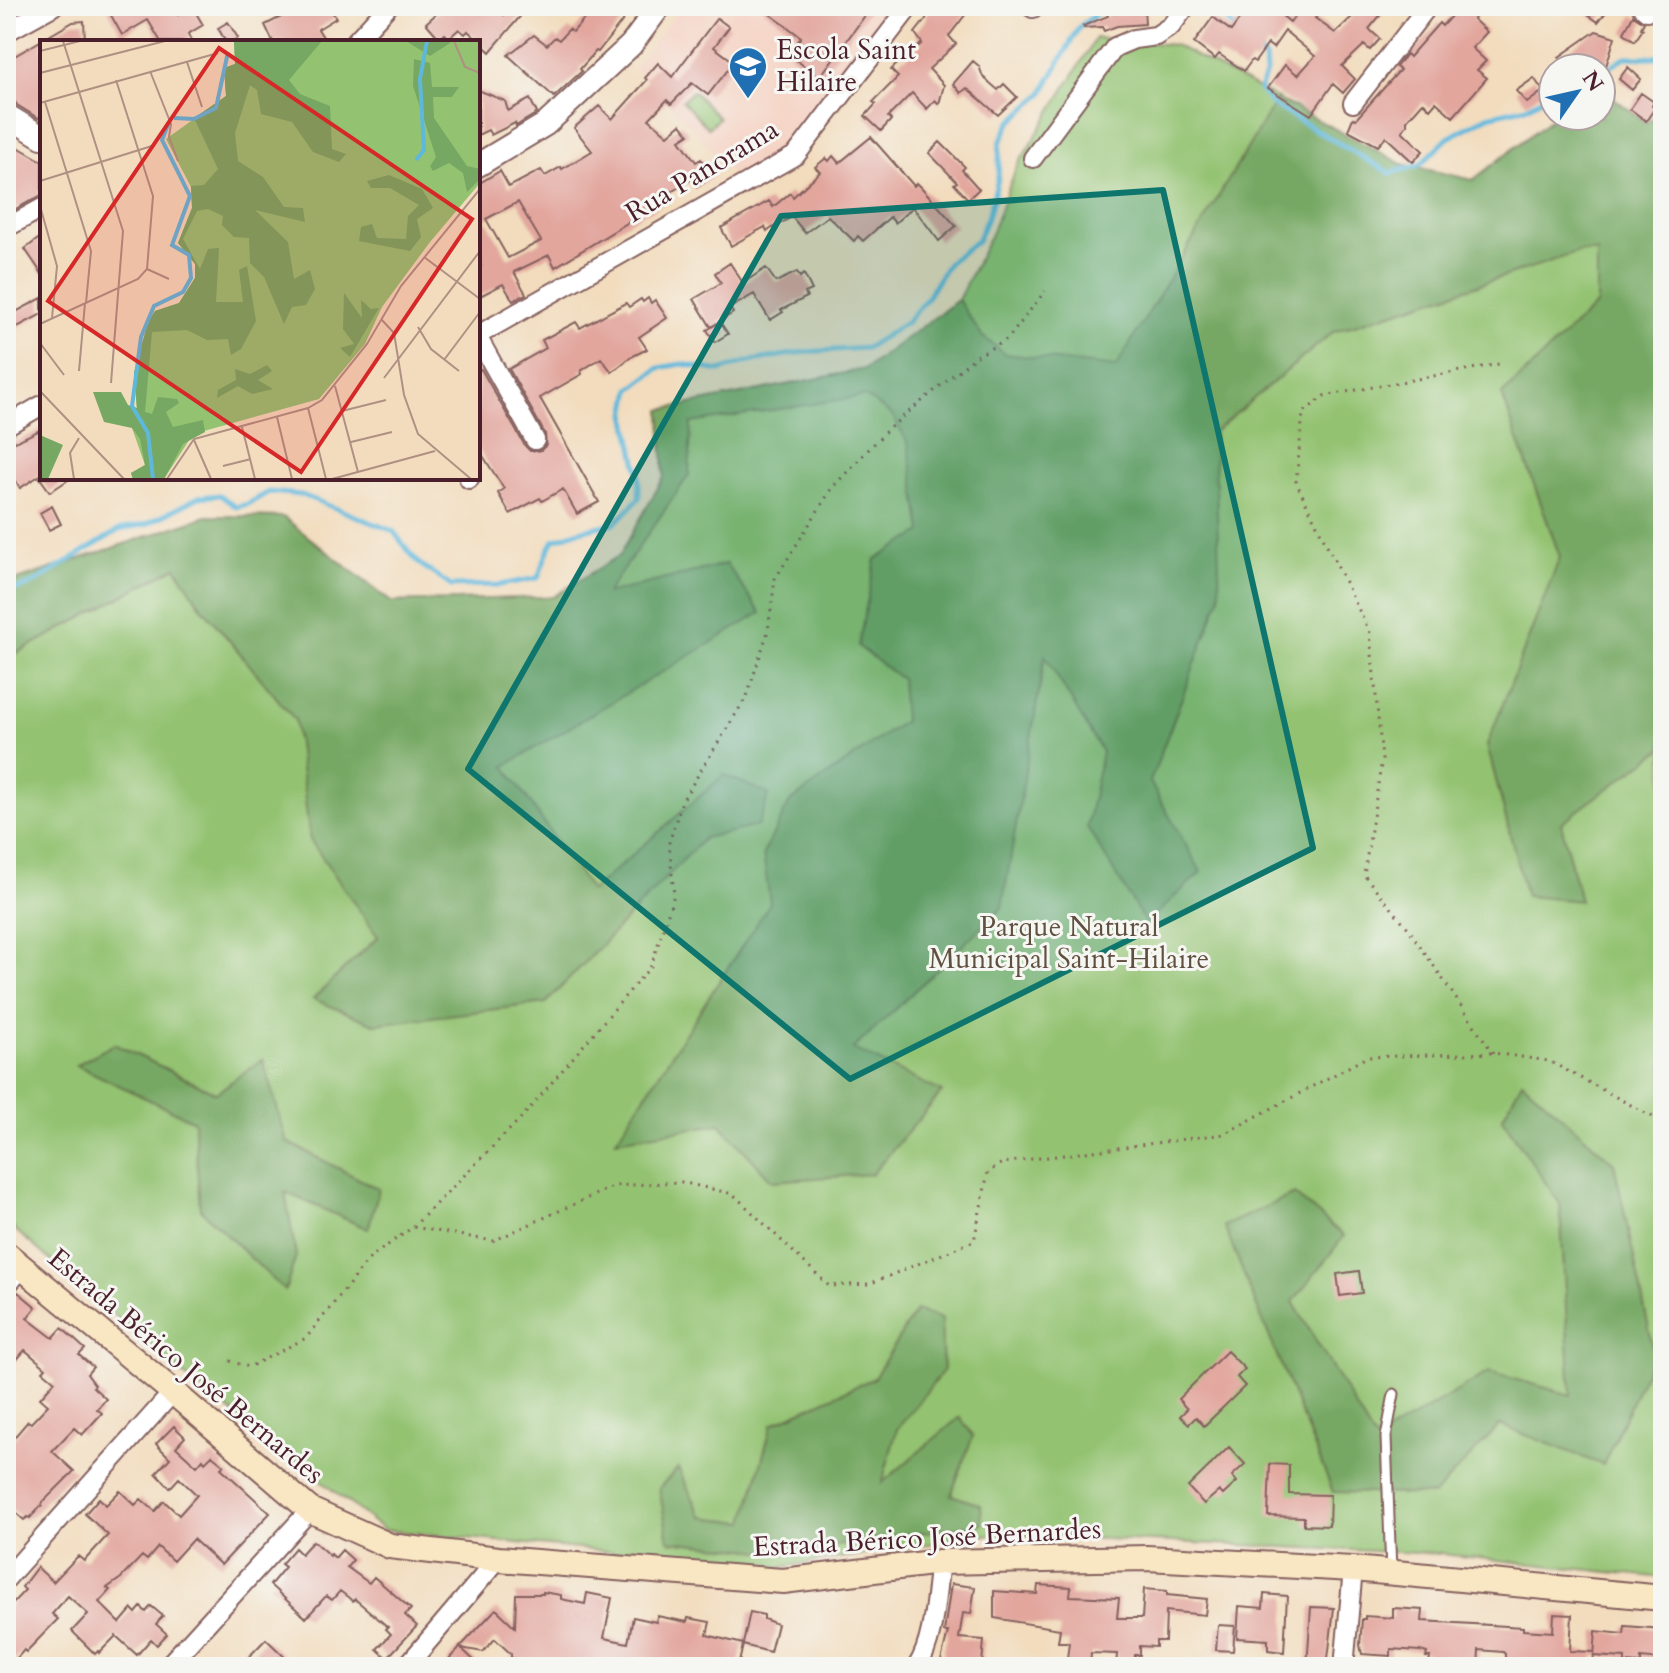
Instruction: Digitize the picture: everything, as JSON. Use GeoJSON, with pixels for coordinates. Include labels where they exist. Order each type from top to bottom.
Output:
{"type":"FeatureCollection","features":[{"type":"Feature","properties":{"kind":"main road","name":"Estrada Bérico José Bernardes"},"geometry":{"type":"LineString","coordinates":[[14,1261],[310,1510],[390,1546],[498,1559],[783,1581],[940,1562],[1147,1558],[1353,1569],[1663,1598]]}},
{"type":"Feature","properties":{"kind":"street"},"geometry":{"type":"LineString","coordinates":[[6,32],[53,6]]}},
{"type":"Feature","properties":{"kind":"street"},"geometry":{"type":"LineString","coordinates":[[357,40],[388,6]]}},
{"type":"Feature","properties":{"kind":"street"},"geometry":{"type":"LineString","coordinates":[[480,164],[546,124],[631,45],[660,6]]}},
{"type":"Feature","properties":{"kind":"street","name":"Rua Panorama"},"geometry":{"type":"LineString","coordinates":[[480,335],[796,155],[910,6]]}},
{"type":"Feature","properties":{"kind":"street"},"geometry":{"type":"LineString","coordinates":[[1033,158],[1115,47],[1134,39],[1156,36],[1171,26],[1186,6]]}},
{"type":"Feature","properties":{"kind":"street"},"geometry":{"type":"LineString","coordinates":[[1353,103],[1428,6]]}},
{"type":"Feature","properties":{"kind":"street"},"geometry":{"type":"LineString","coordinates":[[6,115],[40,136]]}},
{"type":"Feature","properties":{"kind":"street"},"geometry":{"type":"LineString","coordinates":[[6,228],[40,209]]}},
{"type":"Feature","properties":{"kind":"street"},"geometry":{"type":"LineString","coordinates":[[480,340],[535,440]]}},
{"type":"Feature","properties":{"kind":"street"},"geometry":{"type":"LineString","coordinates":[[6,426],[40,406]]}},
{"type":"Feature","properties":{"kind":"street"},"geometry":{"type":"LineString","coordinates":[[6,1286],[14,1261]]}},
{"type":"Feature","properties":{"kind":"street"},"geometry":{"type":"LineString","coordinates":[[6,1579],[173,1392]]}},
{"type":"Feature","properties":{"kind":"street"},"geometry":{"type":"LineString","coordinates":[[167,1667],[310,1510]]}},
{"type":"Feature","properties":{"kind":"street"},"geometry":{"type":"LineString","coordinates":[[406,1667],[498,1559]]}},
{"type":"Feature","properties":{"kind":"street"},"geometry":{"type":"LineString","coordinates":[[917,1667],[924,1656],[929,1637],[940,1562]]}},
{"type":"Feature","properties":{"kind":"street"},"geometry":{"type":"LineString","coordinates":[[1344,1667],[1353,1569]]}},
{"type":"Feature","properties":{"kind":"lane"},"geometry":{"type":"LineString","coordinates":[[1391,1572],[1386,1437],[1394,1394]]}},
{"type":"Feature","properties":{"kind":"path"},"geometry":{"type":"LineString","coordinates":[[230,1361],[249,1367],[306,1338],[371,1257],[413,1227],[525,1114],[651,966],[674,895],[669,843],[682,801],[747,696],[768,631],[775,579],[832,488],[887,430],[975,357],[1008,339],[1045,291]]}},
{"type":"Feature","properties":{"kind":"path"},"geometry":{"type":"LineString","coordinates":[[1493,1053],[1408,928],[1364,875],[1382,759],[1370,633],[1296,482],[1303,413],[1324,396],[1504,363]]}},
{"type":"Feature","properties":{"kind":"path"},"geometry":{"type":"LineString","coordinates":[[413,1227],[493,1241],[614,1186],[681,1182],[733,1194],[829,1286],[869,1284],[974,1241],[988,1172],[1002,1163],[1224,1134],[1367,1057],[1493,1053],[1549,1061],[1653,1117],[1663,1113]]}},
{"type":"Feature","properties":{"kind":"highlighted area"},"geometry":{"type":"Polygon","coordinates":[[[1163,190],[1313,848],[850,1079],[468,769],[781,216],[1163,190]]]}},
{"type":"Feature","properties":{"kind":"shaded area","name":"Escola Saint Hilaire"},"geometry":{"type":"Polygon","coordinates":[[[681,6],[892,6],[899,11],[792,150],[735,178],[634,68],[681,6]]]}},
{"type":"Feature","properties":{"kind":"green space","name":"Parque Natural Municipal Saint-Hilaire"},"geometry":{"type":"Polygon","coordinates":[[[1096,38],[1175,45],[1402,164],[1473,180],[1537,130],[1617,132],[1617,100],[1646,123],[1663,111],[1663,1578],[1441,1554],[993,1534],[776,1568],[384,1530],[180,1372],[6,1222],[6,584],[207,516],[283,517],[391,602],[553,597],[620,555],[664,477],[661,410],[865,369],[958,300],[991,234],[1016,168],[1096,38]]]}},
{"type":"Feature","properties":{"kind":"green space"},"geometry":{"type":"Polygon","coordinates":[[[693,91],[719,118],[708,128],[682,101],[693,91]]]}},
{"type":"Feature","properties":{"kind":"green space"},"geometry":{"type":"Polygon","coordinates":[[[1277,99],[1402,164],[1473,180],[1537,130],[1617,132],[1617,100],[1646,123],[1663,111],[1663,748],[1561,823],[1580,901],[1526,896],[1487,745],[1560,557],[1502,395],[1597,304],[1597,252],[1579,252],[1333,332],[1214,432],[1220,597],[1150,782],[1201,872],[1146,924],[1087,827],[1102,752],[1045,656],[1002,908],[853,1049],[942,1092],[872,1174],[772,1181],[720,1124],[616,1140],[770,903],[763,854],[790,802],[904,721],[901,679],[858,646],[876,559],[922,532],[908,443],[892,415],[864,396],[691,423],[689,475],[606,594],[726,564],[761,613],[505,766],[591,891],[724,775],[769,794],[758,826],[704,838],[546,1003],[374,1024],[313,999],[378,937],[310,840],[295,720],[200,605],[176,567],[6,659],[6,584],[207,516],[283,517],[391,602],[553,597],[620,555],[664,477],[661,410],[865,369],[958,300],[982,336],[1005,354],[1116,367],[1277,99]]]}},
{"type":"Feature","properties":{"kind":"green space"},"geometry":{"type":"Polygon","coordinates":[[[114,1044],[216,1093],[263,1059],[287,1142],[379,1189],[368,1229],[285,1192],[296,1256],[285,1291],[200,1209],[194,1121],[76,1065],[114,1044]]]}},
{"type":"Feature","properties":{"kind":"green space"},"geometry":{"type":"Polygon","coordinates":[[[1522,1081],[1614,1163],[1654,1353],[1603,1465],[1500,1425],[1434,1495],[1333,1492],[1224,1226],[1294,1194],[1344,1236],[1293,1302],[1375,1440],[1489,1372],[1571,1395],[1560,1204],[1502,1118],[1522,1081]]]}},
{"type":"Feature","properties":{"kind":"green space"},"geometry":{"type":"Polygon","coordinates":[[[916,1310],[941,1319],[943,1371],[897,1429],[882,1483],[960,1417],[973,1436],[951,1495],[981,1505],[982,1524],[781,1553],[669,1541],[659,1488],[678,1468],[702,1517],[745,1522],[772,1424],[874,1378],[916,1310]]]}},
{"type":"Feature","properties":{"kind":"building"},"geometry":{"type":"Polygon","coordinates":[[[115,6],[173,6],[178,15],[192,6],[203,25],[188,34],[191,40],[160,40],[148,20],[122,35],[108,10],[115,6]]]}},
{"type":"Feature","properties":{"kind":"building"},"geometry":{"type":"Polygon","coordinates":[[[283,6],[303,6],[306,13],[318,6],[329,6],[336,18],[318,29],[325,40],[272,40],[265,25],[287,14],[283,6]]]}},
{"type":"Feature","properties":{"kind":"building"},"geometry":{"type":"Polygon","coordinates":[[[445,6],[493,6],[504,15],[511,6],[529,6],[490,52],[468,31],[465,34],[459,29],[449,38],[445,34],[440,39],[426,23],[445,6]]]}},
{"type":"Feature","properties":{"kind":"building"},"geometry":{"type":"Polygon","coordinates":[[[595,6],[634,6],[598,52],[580,69],[582,71],[554,97],[508,55],[534,35],[547,45],[555,37],[559,40],[569,29],[573,32],[595,6]]]}},
{"type":"Feature","properties":{"kind":"building"},"geometry":{"type":"Polygon","coordinates":[[[759,6],[872,6],[819,78],[789,54],[801,37],[759,6]]]}},
{"type":"Feature","properties":{"kind":"building"},"geometry":{"type":"Polygon","coordinates":[[[935,6],[972,6],[949,36],[956,44],[929,69],[944,85],[939,104],[935,100],[927,109],[912,93],[888,117],[891,120],[881,131],[865,116],[876,104],[873,102],[898,77],[891,70],[922,43],[915,33],[935,6]]]}},
{"type":"Feature","properties":{"kind":"building"},"geometry":{"type":"Polygon","coordinates":[[[1249,6],[1270,6],[1290,22],[1303,6],[1326,6],[1315,18],[1335,33],[1354,15],[1344,6],[1388,6],[1369,29],[1380,39],[1370,50],[1364,45],[1342,66],[1355,79],[1343,93],[1333,84],[1311,115],[1268,88],[1285,65],[1298,75],[1315,56],[1285,31],[1273,48],[1268,44],[1244,71],[1219,54],[1215,59],[1194,43],[1213,17],[1231,31],[1249,6]]]}},
{"type":"Feature","properties":{"kind":"building"},"geometry":{"type":"Polygon","coordinates":[[[1460,6],[1485,6],[1473,19],[1487,32],[1472,48],[1486,61],[1477,70],[1487,78],[1453,117],[1436,102],[1430,109],[1423,102],[1407,120],[1402,131],[1423,151],[1413,162],[1386,137],[1378,146],[1348,130],[1353,118],[1356,119],[1400,70],[1396,67],[1406,54],[1409,57],[1439,23],[1442,26],[1460,6]]]}},
{"type":"Feature","properties":{"kind":"building"},"geometry":{"type":"Polygon","coordinates":[[[1577,6],[1611,6],[1598,22],[1577,6]]]}},
{"type":"Feature","properties":{"kind":"building"},"geometry":{"type":"Polygon","coordinates":[[[1144,8],[1145,24],[1117,26],[1104,31],[1102,27],[1083,26],[1108,16],[1107,12],[1144,8]]]}},
{"type":"Feature","properties":{"kind":"building"},"geometry":{"type":"Polygon","coordinates":[[[1633,15],[1644,22],[1635,41],[1624,33],[1633,15]]]}},
{"type":"Feature","properties":{"kind":"building"},"geometry":{"type":"Polygon","coordinates":[[[717,18],[729,27],[714,47],[734,62],[708,95],[692,83],[671,104],[667,100],[649,119],[668,135],[681,124],[689,134],[680,140],[696,162],[701,159],[713,176],[697,187],[692,179],[660,199],[663,204],[555,267],[549,255],[514,272],[526,294],[513,301],[503,284],[480,296],[480,183],[500,171],[509,187],[541,170],[545,176],[562,169],[592,151],[574,128],[599,106],[612,119],[658,63],[672,77],[717,18]],[[518,202],[486,219],[508,258],[541,241],[518,202]]]}},
{"type":"Feature","properties":{"kind":"building"},"geometry":{"type":"Polygon","coordinates":[[[84,21],[85,40],[42,40],[73,22],[84,21]]]}},
{"type":"Feature","properties":{"kind":"building"},"geometry":{"type":"Polygon","coordinates":[[[228,22],[238,38],[225,40],[218,28],[228,22]]]}},
{"type":"Feature","properties":{"kind":"building"},"geometry":{"type":"Polygon","coordinates":[[[1596,31],[1615,37],[1610,52],[1566,52],[1596,31]]]}},
{"type":"Feature","properties":{"kind":"building"},"geometry":{"type":"Polygon","coordinates":[[[40,41],[40,117],[13,103],[6,93],[6,61],[40,41]]]}},
{"type":"Feature","properties":{"kind":"building"},"geometry":{"type":"Polygon","coordinates":[[[973,61],[979,66],[983,77],[998,90],[1004,84],[1017,97],[998,115],[967,88],[961,93],[953,84],[973,61]]]}},
{"type":"Feature","properties":{"kind":"building"},"geometry":{"type":"Polygon","coordinates":[[[1628,67],[1641,79],[1632,90],[1619,79],[1628,67]]]}},
{"type":"Feature","properties":{"kind":"building"},"geometry":{"type":"Polygon","coordinates":[[[1534,78],[1537,82],[1537,96],[1527,103],[1516,91],[1534,78]]]}},
{"type":"Feature","properties":{"kind":"building"},"geometry":{"type":"Polygon","coordinates":[[[480,91],[505,101],[508,111],[530,99],[537,113],[516,126],[515,123],[491,135],[488,130],[480,134],[480,91]]]}},
{"type":"Feature","properties":{"kind":"building"},"geometry":{"type":"Polygon","coordinates":[[[1641,93],[1654,102],[1652,106],[1655,108],[1646,121],[1630,109],[1641,93]]]}},
{"type":"Feature","properties":{"kind":"building"},"geometry":{"type":"Polygon","coordinates":[[[871,137],[914,186],[917,183],[956,226],[939,241],[913,207],[895,223],[890,217],[863,241],[858,236],[854,241],[828,216],[805,233],[792,217],[767,231],[765,227],[731,246],[721,228],[769,201],[773,207],[790,193],[793,197],[820,172],[815,167],[826,158],[829,161],[833,156],[839,163],[871,137]]]}},
{"type":"Feature","properties":{"kind":"building"},"geometry":{"type":"Polygon","coordinates":[[[940,142],[965,167],[962,170],[979,189],[968,199],[954,184],[957,182],[929,153],[940,142]]]}},
{"type":"Feature","properties":{"kind":"building"},"geometry":{"type":"Polygon","coordinates":[[[18,147],[40,160],[40,196],[14,210],[6,197],[6,158],[18,147]]]}},
{"type":"Feature","properties":{"kind":"building"},"geometry":{"type":"Polygon","coordinates":[[[40,238],[40,271],[25,249],[40,238]]]}},
{"type":"Feature","properties":{"kind":"building"},"geometry":{"type":"Polygon","coordinates":[[[730,263],[743,283],[766,268],[776,282],[797,272],[800,277],[804,274],[812,290],[805,293],[807,297],[781,310],[783,312],[770,320],[754,294],[730,308],[733,313],[711,327],[694,299],[721,283],[715,273],[730,263]]]}},
{"type":"Feature","properties":{"kind":"building"},"geometry":{"type":"Polygon","coordinates":[[[648,298],[651,303],[655,300],[667,318],[639,337],[647,349],[612,372],[601,358],[581,371],[582,374],[540,398],[599,502],[577,514],[563,489],[510,514],[498,493],[504,489],[480,451],[480,369],[525,446],[530,451],[540,451],[546,445],[545,434],[509,369],[546,348],[542,340],[576,322],[580,328],[626,303],[629,307],[641,299],[643,302],[648,298]]]}},
{"type":"Feature","properties":{"kind":"building"},"geometry":{"type":"Polygon","coordinates":[[[40,299],[40,315],[10,331],[6,317],[40,299]]]}},
{"type":"Feature","properties":{"kind":"building"},"geometry":{"type":"Polygon","coordinates":[[[720,322],[728,334],[715,342],[707,330],[720,322]]]}},
{"type":"Feature","properties":{"kind":"building"},"geometry":{"type":"Polygon","coordinates":[[[40,430],[40,475],[20,488],[16,481],[11,483],[6,475],[6,438],[11,437],[15,442],[40,430]]]}},
{"type":"Feature","properties":{"kind":"building"},"geometry":{"type":"Polygon","coordinates":[[[41,480],[68,480],[50,492],[41,480]]]}},
{"type":"Feature","properties":{"kind":"building"},"geometry":{"type":"Polygon","coordinates":[[[52,506],[61,524],[49,530],[40,513],[52,506]]]}},
{"type":"Feature","properties":{"kind":"building"},"geometry":{"type":"Polygon","coordinates":[[[1359,1271],[1362,1293],[1340,1296],[1337,1274],[1359,1271]]]}},
{"type":"Feature","properties":{"kind":"building"},"geometry":{"type":"Polygon","coordinates":[[[18,1292],[36,1307],[27,1318],[53,1338],[62,1328],[85,1349],[79,1355],[93,1367],[87,1374],[95,1385],[93,1387],[106,1399],[97,1409],[102,1413],[82,1435],[74,1428],[52,1451],[74,1471],[30,1518],[24,1520],[6,1504],[6,1447],[28,1421],[31,1423],[48,1405],[40,1398],[55,1381],[43,1371],[46,1368],[25,1350],[6,1372],[6,1344],[14,1334],[6,1327],[6,1305],[18,1292]]]}},
{"type":"Feature","properties":{"kind":"building"},"geometry":{"type":"Polygon","coordinates":[[[1227,1351],[1245,1369],[1237,1377],[1245,1386],[1204,1426],[1196,1417],[1189,1424],[1180,1416],[1187,1409],[1178,1399],[1227,1351]]]}},
{"type":"Feature","properties":{"kind":"building"},"geometry":{"type":"Polygon","coordinates":[[[174,1426],[185,1437],[176,1447],[197,1466],[212,1455],[224,1465],[221,1468],[270,1513],[221,1565],[193,1539],[173,1561],[158,1547],[147,1560],[142,1556],[107,1588],[110,1590],[99,1602],[120,1623],[132,1609],[136,1613],[141,1607],[146,1612],[151,1606],[163,1616],[156,1624],[167,1634],[157,1645],[151,1639],[137,1655],[116,1636],[95,1654],[72,1631],[88,1614],[68,1596],[52,1614],[58,1619],[26,1652],[24,1650],[6,1667],[6,1610],[25,1590],[22,1587],[37,1567],[53,1582],[78,1556],[84,1561],[108,1535],[85,1514],[99,1498],[106,1505],[120,1491],[135,1505],[141,1499],[155,1511],[164,1501],[179,1515],[197,1495],[179,1478],[170,1488],[156,1473],[170,1458],[156,1444],[174,1426]]]}},
{"type":"Feature","properties":{"kind":"building"},"geometry":{"type":"Polygon","coordinates":[[[1229,1447],[1245,1464],[1232,1476],[1237,1482],[1223,1495],[1219,1491],[1204,1504],[1188,1487],[1229,1447]]]}},
{"type":"Feature","properties":{"kind":"building"},"geometry":{"type":"Polygon","coordinates":[[[1270,1464],[1289,1465],[1289,1494],[1330,1495],[1329,1526],[1304,1525],[1304,1517],[1268,1516],[1270,1464]]]}},
{"type":"Feature","properties":{"kind":"building"},"geometry":{"type":"Polygon","coordinates":[[[313,1541],[335,1558],[342,1550],[353,1560],[347,1567],[369,1583],[374,1577],[411,1609],[405,1615],[417,1626],[387,1658],[377,1649],[391,1634],[386,1629],[388,1627],[355,1599],[353,1601],[340,1591],[332,1600],[326,1596],[306,1618],[270,1585],[285,1567],[281,1564],[295,1548],[301,1554],[313,1541]]]}},
{"type":"Feature","properties":{"kind":"building"},"geometry":{"type":"Polygon","coordinates":[[[951,1584],[975,1587],[971,1614],[963,1613],[959,1638],[984,1640],[982,1665],[940,1665],[948,1632],[944,1632],[951,1584]]]}},
{"type":"Feature","properties":{"kind":"building"},"geometry":{"type":"Polygon","coordinates":[[[1038,1585],[1071,1587],[1070,1596],[1119,1598],[1117,1618],[1142,1618],[1144,1589],[1207,1599],[1205,1615],[1166,1611],[1165,1641],[1156,1641],[1156,1647],[1140,1646],[1140,1655],[1135,1655],[1134,1667],[1116,1667],[1117,1654],[1091,1653],[1090,1667],[1066,1667],[1069,1642],[1058,1642],[1060,1629],[994,1618],[994,1591],[1037,1594],[1038,1585]]]}},
{"type":"Feature","properties":{"kind":"building"},"geometry":{"type":"Polygon","coordinates":[[[543,1592],[585,1604],[587,1593],[612,1598],[604,1638],[628,1643],[633,1617],[656,1622],[657,1616],[687,1622],[688,1618],[710,1622],[707,1635],[743,1644],[750,1612],[764,1615],[764,1619],[777,1624],[770,1652],[743,1645],[738,1667],[523,1667],[525,1660],[511,1658],[511,1654],[495,1639],[483,1652],[461,1648],[481,1667],[454,1667],[447,1661],[496,1609],[515,1627],[516,1594],[543,1592]]]}},
{"type":"Feature","properties":{"kind":"building"},"geometry":{"type":"Polygon","coordinates":[[[1264,1594],[1287,1596],[1284,1652],[1268,1650],[1268,1640],[1237,1638],[1239,1606],[1263,1608],[1264,1594]]]}},
{"type":"Feature","properties":{"kind":"building"},"geometry":{"type":"Polygon","coordinates":[[[1311,1607],[1334,1608],[1327,1667],[1307,1667],[1311,1607]]]}},
{"type":"Feature","properties":{"kind":"building"},"geometry":{"type":"Polygon","coordinates":[[[1393,1608],[1423,1610],[1422,1621],[1523,1627],[1523,1630],[1553,1632],[1554,1614],[1572,1615],[1570,1651],[1594,1652],[1593,1667],[1520,1667],[1520,1661],[1505,1660],[1503,1652],[1479,1650],[1478,1667],[1429,1663],[1427,1653],[1420,1651],[1391,1649],[1391,1656],[1362,1654],[1362,1619],[1365,1616],[1393,1618],[1393,1608]]]}},
{"type":"Feature","properties":{"kind":"building"},"geometry":{"type":"Polygon","coordinates":[[[1218,1625],[1235,1626],[1233,1651],[1216,1650],[1218,1625]]]}},
{"type":"Feature","properties":{"kind":"building"},"geometry":{"type":"Polygon","coordinates":[[[1625,1626],[1663,1629],[1663,1660],[1641,1658],[1641,1664],[1625,1663],[1625,1658],[1594,1656],[1596,1631],[1624,1634],[1625,1626]]]}},
{"type":"Feature","properties":{"kind":"building"},"geometry":{"type":"Polygon","coordinates":[[[266,1639],[295,1667],[239,1667],[266,1639]]]}},
{"type":"Feature","properties":{"kind":"waterway"},"geometry":{"type":"LineString","coordinates":[[6,593],[32,584],[119,530],[147,524],[199,497],[220,495],[236,507],[269,492],[302,495],[393,531],[417,562],[451,586],[500,585],[538,578],[554,540],[615,523],[639,498],[639,475],[626,414],[631,389],[659,368],[682,364],[720,371],[746,362],[804,352],[866,348],[907,322],[949,262],[977,241],[998,179],[1000,143],[1010,123],[1042,94],[1079,27],[1107,6]]}},
{"type":"Feature","properties":{"kind":"waterway"},"geometry":{"type":"LineString","coordinates":[[1215,10],[1238,31]]}},
{"type":"Feature","properties":{"kind":"waterway"},"geometry":{"type":"LineString","coordinates":[[1257,49],[1265,58],[1266,72],[1260,90],[1271,104],[1390,173],[1420,165],[1448,138],[1488,116],[1527,107],[1537,101]]}},
{"type":"Feature","properties":{"kind":"waterway"},"geometry":{"type":"LineString","coordinates":[[1617,62],[1625,57],[1663,57]]}},
{"type":"Feature","properties":{"kind":"place","name":"Escola Saint Hilaire"},"geometry":{"type":"Point","coordinates":[748,100]}}]}
